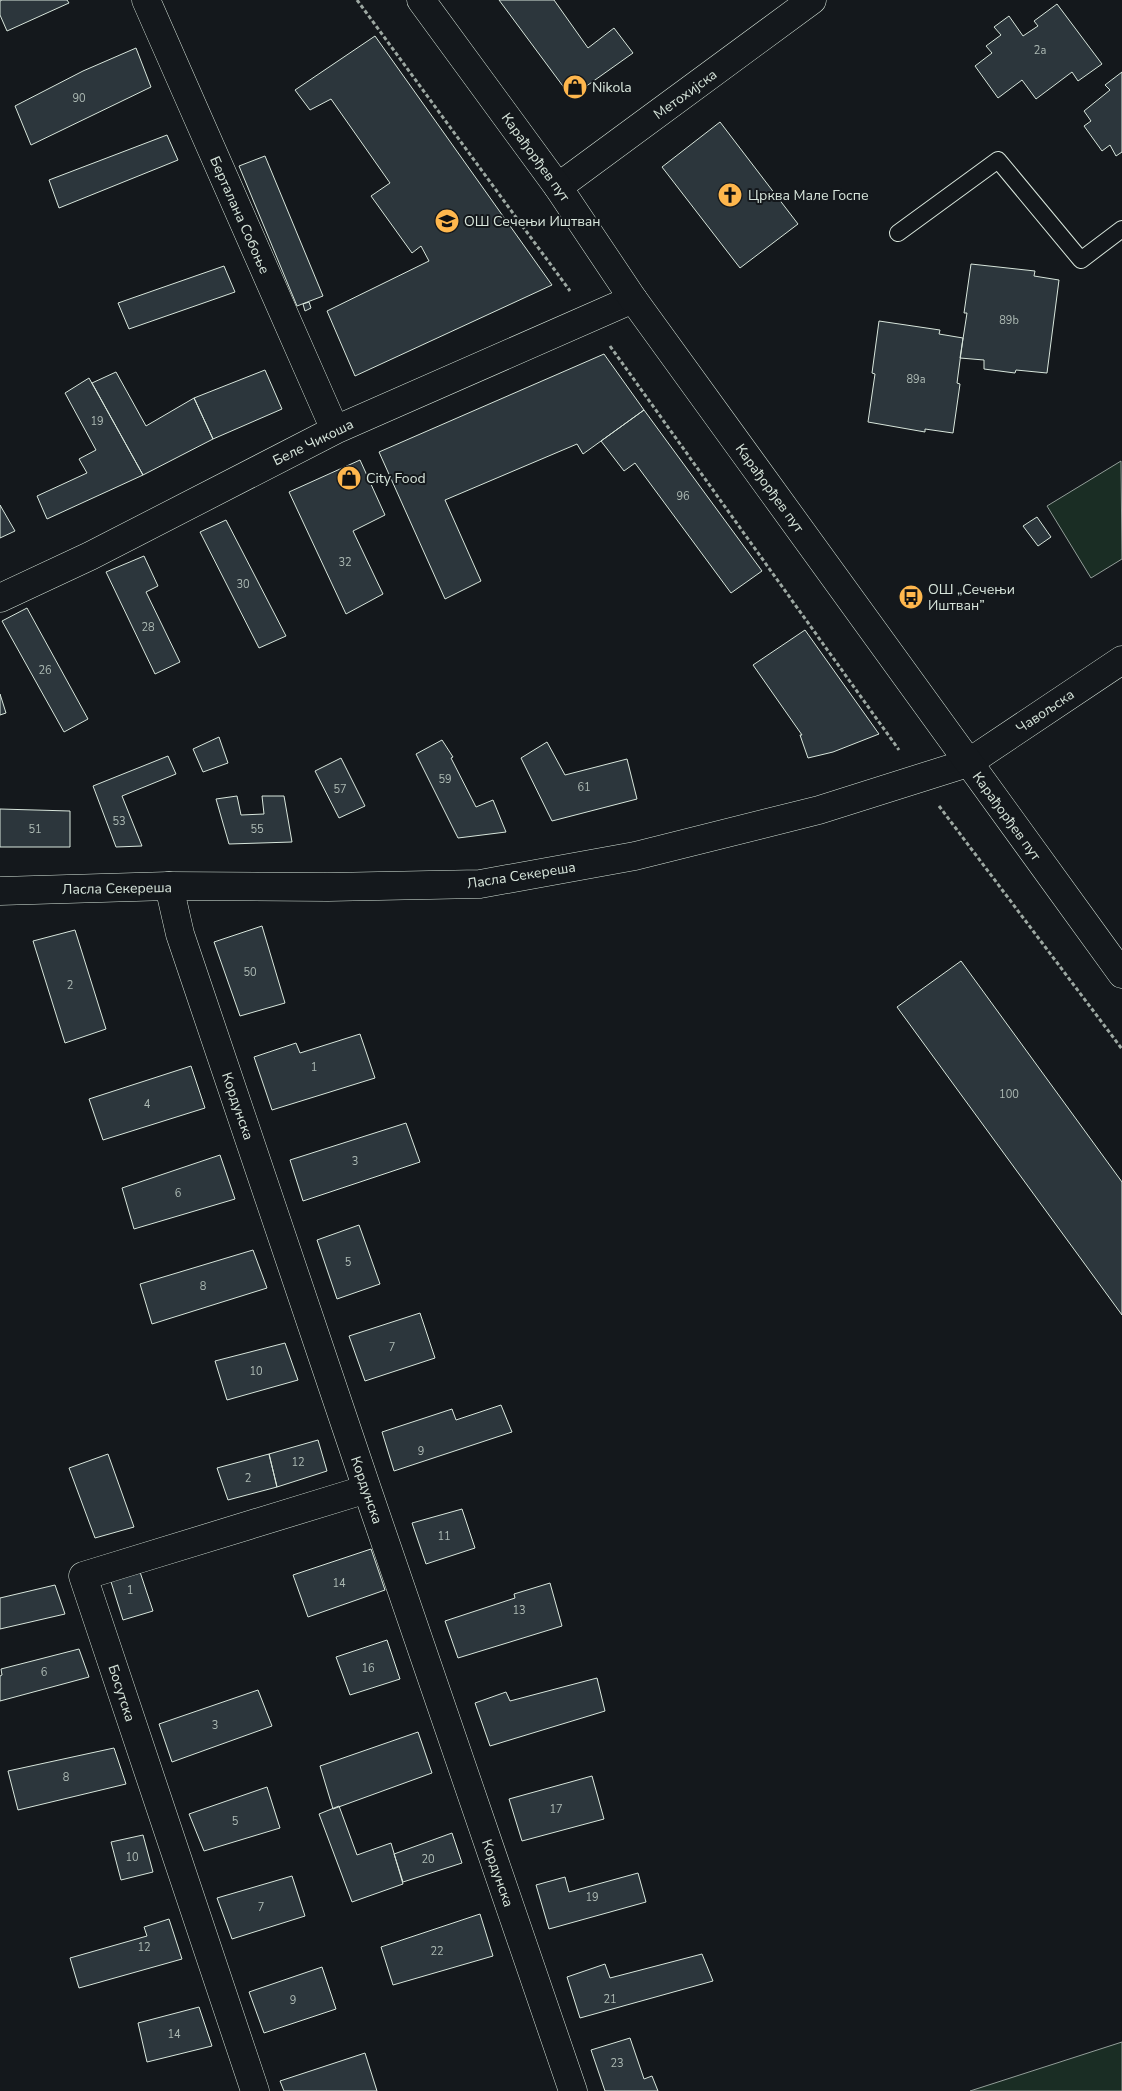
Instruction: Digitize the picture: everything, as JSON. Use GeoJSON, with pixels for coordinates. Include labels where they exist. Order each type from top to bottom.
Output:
{"type":"FeatureCollection","features":[{"type":"Feature","properties":{"kind":"street","name":"Берталана Собоње"},"geometry":{"type":"LineString","coordinates":[[146,0],[335,430]]}},
{"type":"Feature","properties":{"kind":"street","name":"Карађорђев пут"},"geometry":{"type":"LineString","coordinates":[[421,0],[558,187],[633,299],[1122,974]]}},
{"type":"Feature","properties":{"kind":"street","name":"Метохијска"},"geometry":{"type":"LineString","coordinates":[[558,187],[812,0]]}},
{"type":"Feature","properties":{"kind":"street","name":"Беле Чикоша"},"geometry":{"type":"LineString","coordinates":[[0,598],[90,556],[335,430],[633,299]]}},
{"type":"Feature","properties":{"kind":"street","name":"Чавољска"},"geometry":{"type":"LineString","coordinates":[[968,763],[1122,660]]}},
{"type":"Feature","properties":{"kind":"street","name":"Ласла Секереша"},"geometry":{"type":"LineString","coordinates":[[0,890],[169,886],[328,887],[480,884],[635,856],[818,810],[968,763]]}},
{"type":"Feature","properties":{"kind":"street","name":"Кордунска"},"geometry":{"type":"LineString","coordinates":[[169,886],[180,934],[573,2091]]}},
{"type":"Feature","properties":{"kind":"street","name":"Босутска"},"geometry":{"type":"LineString","coordinates":[[255,2091],[83,1576],[367,1489]]}},
{"type":"Feature","properties":{"kind":"lane"},"geometry":{"type":"LineString","coordinates":[[898,232],[998,160],[1081,260],[1122,229]]}},
{"type":"Feature","properties":{"kind":"path"},"geometry":{"type":"LineString","coordinates":[[357,0],[590,318],[918,778],[1122,1049]]}},
{"type":"Feature","properties":{"kind":"green space"},"geometry":{"type":"Polygon","coordinates":[[[1121,461],[1122,559],[1091,578],[1047,506],[1121,461]]]}},
{"type":"Feature","properties":{"kind":"green space"},"geometry":{"type":"Polygon","coordinates":[[[1122,2042],[1122,2091],[970,2091],[1122,2042]]]}},
{"type":"Feature","properties":{"kind":"building"},"geometry":{"type":"Polygon","coordinates":[[[2,0],[67,0],[69,3],[7,31],[0,15],[0,1],[2,0]]]}},
{"type":"Feature","properties":{"kind":"building"},"geometry":{"type":"Polygon","coordinates":[[[499,0],[554,0],[588,48],[614,28],[633,53],[571,97],[499,0]]]}},
{"type":"Feature","properties":{"kind":"building"},"geometry":{"type":"Polygon","coordinates":[[[1057,4],[1102,64],[1078,81],[1072,72],[1036,99],[1022,80],[998,98],[975,66],[992,53],[986,46],[1001,35],[994,27],[1009,16],[1023,36],[1038,26],[1034,21],[1057,4]]]}},
{"type":"Feature","properties":{"kind":"building","name":"ОШ Сечењи Иштван"},"geometry":{"type":"Polygon","coordinates":[[[375,36],[552,285],[355,376],[327,311],[429,261],[421,246],[412,253],[371,196],[390,183],[331,99],[310,110],[295,90],[375,36]]]}},
{"type":"Feature","properties":{"kind":"building"},"geometry":{"type":"Polygon","coordinates":[[[136,48],[151,87],[31,145],[15,106],[83,71],[136,48]]]}},
{"type":"Feature","properties":{"kind":"building"},"geometry":{"type":"Polygon","coordinates":[[[1122,72],[1122,152],[1116,156],[1110,145],[1102,151],[1084,126],[1091,121],[1084,111],[1110,90],[1105,85],[1122,72]]]}},
{"type":"Feature","properties":{"kind":"building","name":"Црква Мале Госпе"},"geometry":{"type":"Polygon","coordinates":[[[720,122],[798,224],[740,268],[662,167],[720,122]]]}},
{"type":"Feature","properties":{"kind":"building"},"geometry":{"type":"Polygon","coordinates":[[[167,135],[178,160],[59,208],[49,180],[167,135]]]}},
{"type":"Feature","properties":{"kind":"building"},"geometry":{"type":"Polygon","coordinates":[[[265,156],[323,296],[297,306],[239,166],[265,156]]]}},
{"type":"Feature","properties":{"kind":"building"},"geometry":{"type":"Polygon","coordinates":[[[971,264],[1035,271],[1034,276],[1059,280],[1047,373],[1016,370],[1015,373],[984,369],[984,360],[960,358],[967,313],[964,313],[971,264]]]}},
{"type":"Feature","properties":{"kind":"building"},"geometry":{"type":"Polygon","coordinates":[[[224,266],[235,292],[129,329],[118,303],[224,266]]]}},
{"type":"Feature","properties":{"kind":"building"},"geometry":{"type":"Polygon","coordinates":[[[309,302],[311,308],[305,311],[303,304],[309,302]]]}},
{"type":"Feature","properties":{"kind":"building"},"geometry":{"type":"Polygon","coordinates":[[[879,321],[940,330],[939,334],[963,338],[957,383],[960,384],[953,433],[925,429],[925,432],[868,422],[875,374],[872,373],[879,321]]]}},
{"type":"Feature","properties":{"kind":"building"},"geometry":{"type":"Polygon","coordinates":[[[604,354],[644,410],[583,454],[577,444],[445,500],[481,581],[445,599],[379,452],[604,354]]]}},
{"type":"Feature","properties":{"kind":"building"},"geometry":{"type":"Polygon","coordinates":[[[265,370],[282,409],[213,439],[194,398],[265,370]]]}},
{"type":"Feature","properties":{"kind":"building"},"geometry":{"type":"Polygon","coordinates":[[[116,372],[146,426],[194,398],[213,439],[143,475],[92,383],[116,372]]]}},
{"type":"Feature","properties":{"kind":"building"},"geometry":{"type":"Polygon","coordinates":[[[89,378],[143,475],[47,519],[37,496],[87,473],[79,459],[96,450],[65,393],[89,378]]]}},
{"type":"Feature","properties":{"kind":"building"},"geometry":{"type":"Polygon","coordinates":[[[644,410],[762,571],[731,593],[635,463],[624,471],[601,441],[644,410]]]}},
{"type":"Feature","properties":{"kind":"building"},"geometry":{"type":"Polygon","coordinates":[[[360,460],[385,515],[353,531],[383,594],[346,614],[289,492],[360,460]]]}},
{"type":"Feature","properties":{"kind":"building"},"geometry":{"type":"Polygon","coordinates":[[[0,505],[15,531],[0,538],[0,505]]]}},
{"type":"Feature","properties":{"kind":"building"},"geometry":{"type":"Polygon","coordinates":[[[1037,517],[1051,537],[1038,546],[1023,526],[1037,517]]]}},
{"type":"Feature","properties":{"kind":"building"},"geometry":{"type":"Polygon","coordinates":[[[226,520],[286,636],[259,648],[200,532],[226,520]]]}},
{"type":"Feature","properties":{"kind":"building"},"geometry":{"type":"Polygon","coordinates":[[[144,556],[158,586],[146,592],[180,662],[155,674],[106,572],[144,556]]]}},
{"type":"Feature","properties":{"kind":"building"},"geometry":{"type":"Polygon","coordinates":[[[27,608],[88,719],[64,732],[2,621],[27,608]]]}},
{"type":"Feature","properties":{"kind":"building"},"geometry":{"type":"Polygon","coordinates":[[[805,630],[879,734],[833,752],[808,758],[800,735],[802,735],[753,665],[805,630]]]}},
{"type":"Feature","properties":{"kind":"building"},"geometry":{"type":"Polygon","coordinates":[[[0,694],[6,713],[0,715],[0,694]]]}},
{"type":"Feature","properties":{"kind":"building"},"geometry":{"type":"Polygon","coordinates":[[[219,737],[228,763],[203,772],[193,749],[219,737]]]}},
{"type":"Feature","properties":{"kind":"building"},"geometry":{"type":"Polygon","coordinates":[[[442,740],[453,757],[451,758],[476,807],[493,800],[506,832],[458,838],[416,754],[442,740]]]}},
{"type":"Feature","properties":{"kind":"building"},"geometry":{"type":"Polygon","coordinates":[[[547,742],[565,775],[627,759],[637,799],[552,821],[521,758],[547,742]]]}},
{"type":"Feature","properties":{"kind":"building"},"geometry":{"type":"Polygon","coordinates":[[[168,756],[176,774],[122,796],[142,846],[116,847],[93,786],[168,756]]]}},
{"type":"Feature","properties":{"kind":"building"},"geometry":{"type":"Polygon","coordinates":[[[341,758],[365,806],[339,818],[315,771],[341,758]]]}},
{"type":"Feature","properties":{"kind":"building"},"geometry":{"type":"Polygon","coordinates":[[[237,796],[241,815],[264,814],[262,796],[284,796],[292,842],[229,844],[216,799],[237,796]]]}},
{"type":"Feature","properties":{"kind":"building"},"geometry":{"type":"Polygon","coordinates":[[[0,809],[70,811],[70,847],[0,847],[0,809]]]}},
{"type":"Feature","properties":{"kind":"building"},"geometry":{"type":"Polygon","coordinates":[[[262,926],[285,1003],[240,1016],[214,942],[262,926]]]}},
{"type":"Feature","properties":{"kind":"building"},"geometry":{"type":"Polygon","coordinates":[[[75,930],[106,1029],[65,1043],[33,941],[75,930]]]}},
{"type":"Feature","properties":{"kind":"building"},"geometry":{"type":"Polygon","coordinates":[[[961,961],[1122,1182],[1122,1315],[897,1007],[961,961]]]}},
{"type":"Feature","properties":{"kind":"building"},"geometry":{"type":"Polygon","coordinates":[[[360,1034],[375,1078],[272,1110],[254,1057],[296,1043],[300,1053],[360,1034]]]}},
{"type":"Feature","properties":{"kind":"building"},"geometry":{"type":"Polygon","coordinates":[[[191,1066],[205,1108],[103,1140],[89,1099],[191,1066]]]}},
{"type":"Feature","properties":{"kind":"building"},"geometry":{"type":"Polygon","coordinates":[[[406,1123],[420,1162],[303,1201],[290,1160],[406,1123]]]}},
{"type":"Feature","properties":{"kind":"building"},"geometry":{"type":"Polygon","coordinates":[[[220,1155],[235,1199],[134,1229],[122,1188],[220,1155]]]}},
{"type":"Feature","properties":{"kind":"building"},"geometry":{"type":"Polygon","coordinates":[[[359,1225],[380,1284],[337,1299],[317,1240],[359,1225]]]}},
{"type":"Feature","properties":{"kind":"building"},"geometry":{"type":"Polygon","coordinates":[[[253,1250],[267,1288],[152,1324],[140,1284],[253,1250]]]}},
{"type":"Feature","properties":{"kind":"building"},"geometry":{"type":"Polygon","coordinates":[[[420,1313],[435,1358],[365,1381],[349,1336],[420,1313]]]}},
{"type":"Feature","properties":{"kind":"building"},"geometry":{"type":"Polygon","coordinates":[[[285,1343],[298,1380],[227,1400],[215,1361],[285,1343]]]}},
{"type":"Feature","properties":{"kind":"building"},"geometry":{"type":"Polygon","coordinates":[[[501,1405],[512,1432],[394,1471],[382,1432],[452,1409],[456,1420],[501,1405]]]}},
{"type":"Feature","properties":{"kind":"building"},"geometry":{"type":"Polygon","coordinates":[[[318,1440],[327,1471],[277,1487],[269,1454],[318,1440]]]}},
{"type":"Feature","properties":{"kind":"building"},"geometry":{"type":"Polygon","coordinates":[[[108,1454],[134,1527],[95,1538],[69,1468],[108,1454]]]}},
{"type":"Feature","properties":{"kind":"building"},"geometry":{"type":"Polygon","coordinates":[[[269,1454],[277,1487],[228,1500],[217,1468],[269,1454]]]}},
{"type":"Feature","properties":{"kind":"building"},"geometry":{"type":"Polygon","coordinates":[[[462,1509],[475,1548],[426,1564],[412,1523],[462,1509]]]}},
{"type":"Feature","properties":{"kind":"building"},"geometry":{"type":"Polygon","coordinates":[[[371,1549],[385,1590],[308,1617],[293,1575],[371,1549]]]}},
{"type":"Feature","properties":{"kind":"building"},"geometry":{"type":"Polygon","coordinates":[[[136,1560],[153,1611],[123,1620],[107,1569],[136,1560]]]}},
{"type":"Feature","properties":{"kind":"building"},"geometry":{"type":"Polygon","coordinates":[[[550,1583],[562,1626],[458,1658],[445,1621],[515,1598],[514,1594],[550,1583]]]}},
{"type":"Feature","properties":{"kind":"building"},"geometry":{"type":"Polygon","coordinates":[[[55,1585],[65,1614],[0,1629],[0,1598],[55,1585]]]}},
{"type":"Feature","properties":{"kind":"building"},"geometry":{"type":"Polygon","coordinates":[[[387,1640],[400,1679],[350,1695],[336,1657],[387,1640]]]}},
{"type":"Feature","properties":{"kind":"building"},"geometry":{"type":"Polygon","coordinates":[[[79,1649],[89,1677],[0,1701],[1,1669],[79,1649]]]}},
{"type":"Feature","properties":{"kind":"building"},"geometry":{"type":"Polygon","coordinates":[[[597,1678],[605,1711],[490,1746],[475,1703],[506,1692],[510,1701],[597,1678]]]}},
{"type":"Feature","properties":{"kind":"building"},"geometry":{"type":"Polygon","coordinates":[[[258,1690],[272,1726],[172,1762],[159,1724],[258,1690]]]}},
{"type":"Feature","properties":{"kind":"building"},"geometry":{"type":"Polygon","coordinates":[[[418,1732],[432,1773],[333,1809],[320,1766],[418,1732]]]}},
{"type":"Feature","properties":{"kind":"building"},"geometry":{"type":"Polygon","coordinates":[[[114,1748],[126,1784],[18,1810],[8,1771],[114,1748]]]}},
{"type":"Feature","properties":{"kind":"building"},"geometry":{"type":"Polygon","coordinates":[[[592,1776],[604,1819],[522,1841],[509,1799],[592,1776]]]}},
{"type":"Feature","properties":{"kind":"building"},"geometry":{"type":"Polygon","coordinates":[[[267,1787],[280,1828],[204,1851],[189,1814],[267,1787]]]}},
{"type":"Feature","properties":{"kind":"building"},"geometry":{"type":"Polygon","coordinates":[[[339,1806],[357,1855],[391,1843],[403,1884],[352,1902],[319,1814],[339,1806]]]}},
{"type":"Feature","properties":{"kind":"building"},"geometry":{"type":"Polygon","coordinates":[[[452,1833],[462,1863],[403,1882],[394,1854],[452,1833]]]}},
{"type":"Feature","properties":{"kind":"building"},"geometry":{"type":"Polygon","coordinates":[[[143,1835],[153,1872],[121,1880],[111,1842],[143,1835]]]}},
{"type":"Feature","properties":{"kind":"building"},"geometry":{"type":"Polygon","coordinates":[[[638,1873],[646,1902],[549,1929],[536,1885],[565,1877],[569,1892],[638,1873]]]}},
{"type":"Feature","properties":{"kind":"building"},"geometry":{"type":"Polygon","coordinates":[[[292,1876],[305,1916],[232,1939],[217,1898],[292,1876]]]}},
{"type":"Feature","properties":{"kind":"building"},"geometry":{"type":"Polygon","coordinates":[[[480,1914],[493,1956],[393,1985],[381,1947],[480,1914]]]}},
{"type":"Feature","properties":{"kind":"building"},"geometry":{"type":"Polygon","coordinates":[[[169,1919],[182,1959],[79,1988],[70,1958],[147,1936],[144,1927],[169,1919]]]}},
{"type":"Feature","properties":{"kind":"building"},"geometry":{"type":"Polygon","coordinates":[[[702,1954],[713,1981],[580,2018],[567,1977],[605,1964],[610,1978],[702,1954]]]}},
{"type":"Feature","properties":{"kind":"building"},"geometry":{"type":"Polygon","coordinates":[[[322,1967],[336,2009],[264,2033],[249,1992],[322,1967]]]}},
{"type":"Feature","properties":{"kind":"building"},"geometry":{"type":"Polygon","coordinates":[[[199,2007],[212,2046],[147,2062],[138,2023],[199,2007]]]}},
{"type":"Feature","properties":{"kind":"building"},"geometry":{"type":"Polygon","coordinates":[[[630,2038],[644,2079],[652,2076],[658,2091],[605,2091],[591,2050],[630,2038]]]}},
{"type":"Feature","properties":{"kind":"building"},"geometry":{"type":"Polygon","coordinates":[[[365,2053],[377,2091],[284,2091],[280,2081],[365,2053]]]}},
{"type":"Feature","properties":{"kind":"place","name":"Nikola"},"geometry":{"type":"Point","coordinates":[575,87]}},
{"type":"Feature","properties":{"kind":"place","name":"Црква Мале Госпе"},"geometry":{"type":"Point","coordinates":[730,195]}},
{"type":"Feature","properties":{"kind":"place","name":"ОШ Сечењи Иштван"},"geometry":{"type":"Point","coordinates":[447,221]}},
{"type":"Feature","properties":{"kind":"place","name":"City Food"},"geometry":{"type":"Point","coordinates":[349,478]}},
{"type":"Feature","properties":{"kind":"place","name":"ОШ „Сечењи Иштван”"},"geometry":{"type":"Point","coordinates":[911,597]}}]}
